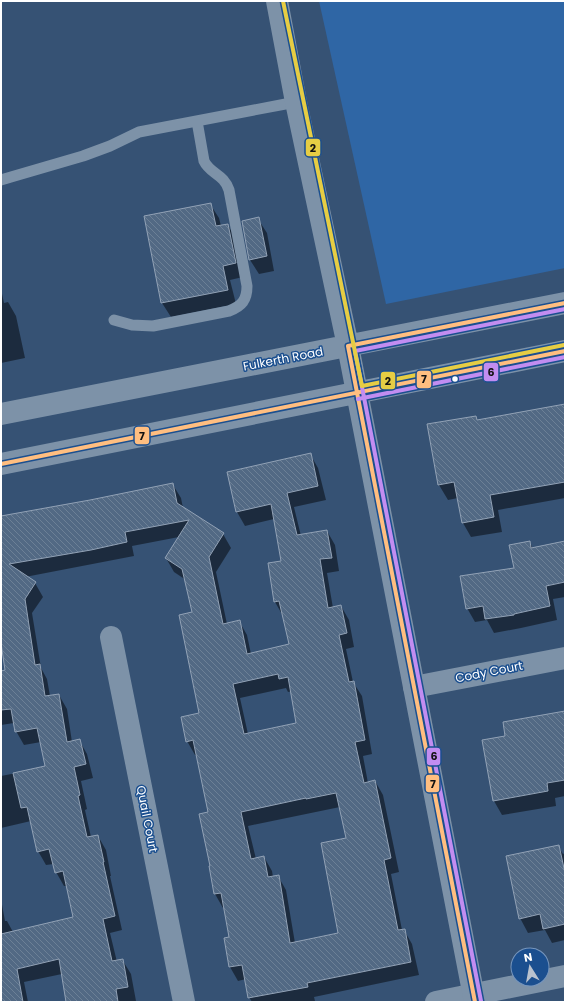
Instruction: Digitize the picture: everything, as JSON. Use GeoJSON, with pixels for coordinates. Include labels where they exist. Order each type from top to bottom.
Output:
{"type":"FeatureCollection","features":[{"type":"Feature","properties":{"kind":"street"},"geometry":{"type":"LineString","coordinates":[[277,1],[296,102],[348,346],[474,998]]}},
{"type":"Feature","properties":{"kind":"street","name":"Fulkerth Road"},"geometry":{"type":"LineString","coordinates":[[1,414],[565,303]]}},
{"type":"Feature","properties":{"kind":"street"},"geometry":{"type":"LineString","coordinates":[[1,464],[565,351]]}},
{"type":"Feature","properties":{"kind":"street","name":"Quail Court"},"geometry":{"type":"LineString","coordinates":[[111,637],[184,1002]]}},
{"type":"Feature","properties":{"kind":"street","name":"Cody Court"},"geometry":{"type":"LineString","coordinates":[[414,687],[565,658]]}},
{"type":"Feature","properties":{"kind":"street"},"geometry":{"type":"LineString","coordinates":[[436,1002],[474,998],[565,976]]}},
{"type":"Feature","properties":{"kind":"lane"},"geometry":{"type":"LineString","coordinates":[[1,180],[77,158],[110,146],[139,132],[296,102]]}},
{"type":"Feature","properties":{"kind":"lane"},"geometry":{"type":"LineString","coordinates":[[114,320],[132,325],[153,326],[229,311],[236,309],[244,302],[247,286],[229,190],[225,180],[206,165],[204,161],[196,121]]}},
{"type":"Feature","properties":{"kind":"shaded area"},"geometry":{"type":"Polygon","coordinates":[[[319,1],[565,1],[565,268],[386,304],[319,1]]]}},
{"type":"Feature","properties":{"kind":"building"},"geometry":{"type":"Polygon","coordinates":[[[211,203],[216,226],[228,224],[236,263],[223,266],[228,290],[161,303],[144,216],[211,203]]]}},
{"type":"Feature","properties":{"kind":"building"},"geometry":{"type":"Polygon","coordinates":[[[259,217],[267,256],[249,260],[242,221],[259,217]]]}},
{"type":"Feature","properties":{"kind":"building"},"geometry":{"type":"Polygon","coordinates":[[[565,404],[565,482],[490,495],[494,517],[462,523],[454,482],[438,485],[427,424],[476,416],[477,420],[565,404]]]}},
{"type":"Feature","properties":{"kind":"building"},"geometry":{"type":"Polygon","coordinates":[[[311,453],[318,486],[287,493],[297,535],[327,530],[332,558],[320,559],[328,608],[341,605],[347,633],[339,635],[349,682],[354,681],[365,740],[355,742],[364,783],[375,780],[391,858],[384,860],[398,930],[405,929],[411,962],[307,983],[308,987],[248,998],[242,965],[229,967],[224,938],[229,937],[221,893],[214,894],[210,866],[199,814],[208,812],[193,740],[186,742],[181,717],[199,713],[179,615],[192,612],[182,569],[165,558],[189,520],[125,532],[127,542],[91,550],[9,564],[36,582],[25,599],[35,665],[40,664],[45,696],[59,694],[67,742],[80,739],[86,764],[74,767],[80,795],[78,796],[87,837],[98,835],[115,916],[103,919],[112,961],[123,959],[128,987],[116,989],[118,1002],[66,1002],[59,959],[17,969],[23,1002],[1,1002],[1,934],[73,917],[63,871],[55,873],[49,849],[37,852],[27,807],[21,808],[13,773],[45,766],[37,728],[15,732],[11,709],[1,710],[1,671],[5,670],[1,643],[1,516],[173,483],[177,503],[224,533],[209,557],[223,624],[240,620],[247,654],[289,644],[279,601],[274,602],[268,563],[281,561],[271,504],[236,512],[227,472],[311,453]],[[278,674],[233,684],[244,734],[296,723],[288,677],[279,679],[278,674]],[[336,793],[241,812],[251,859],[264,856],[268,877],[279,875],[290,943],[338,933],[321,843],[346,838],[336,793]]]}},
{"type":"Feature","properties":{"kind":"building"},"geometry":{"type":"Polygon","coordinates":[[[530,541],[531,548],[565,541],[565,582],[546,586],[550,606],[514,615],[485,619],[483,606],[466,609],[460,576],[514,568],[509,545],[530,541]]]}},
{"type":"Feature","properties":{"kind":"building"},"geometry":{"type":"Polygon","coordinates":[[[565,711],[565,780],[547,783],[548,791],[493,801],[482,740],[505,736],[503,722],[565,711]]]}},
{"type":"Feature","properties":{"kind":"building"},"geometry":{"type":"Polygon","coordinates":[[[559,845],[565,873],[565,924],[543,929],[540,914],[519,919],[506,856],[559,845]]]}},
{"type":"Feature","properties":{"kind":"transit line","name":"2"},"geometry":{"type":"LineString","coordinates":[[283,1],[362,386],[564,345]]}},
{"type":"Feature","properties":{"kind":"transit line","name":"7"},"geometry":{"type":"LineString","coordinates":[[475,1002],[348,346],[565,303]]}},
{"type":"Feature","properties":{"kind":"transit line","name":"6"},"geometry":{"type":"LineString","coordinates":[[481,1001],[355,351],[565,309]]}},
{"type":"Feature","properties":{"kind":"transit line","name":"7"},"geometry":{"type":"LineString","coordinates":[[1,464],[565,351]]}},
{"type":"Feature","properties":{"kind":"transit line","name":"6"},"geometry":{"type":"LineString","coordinates":[[358,399],[565,357]]}}]}
